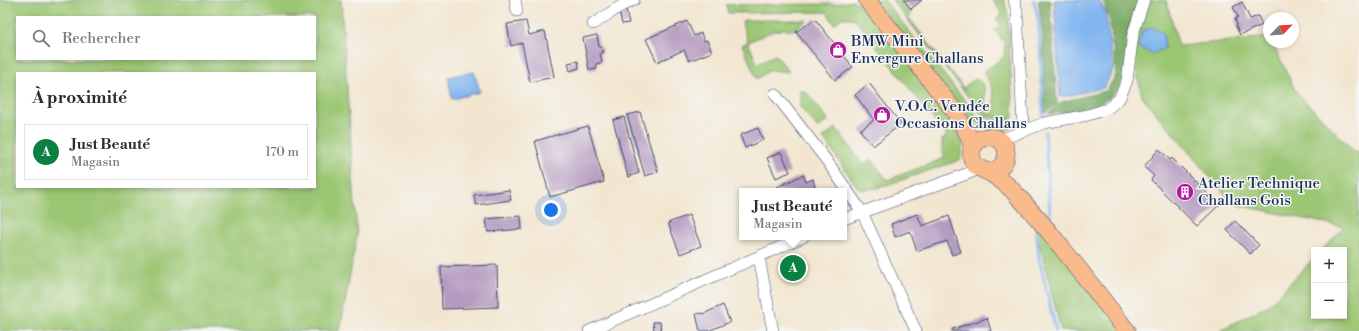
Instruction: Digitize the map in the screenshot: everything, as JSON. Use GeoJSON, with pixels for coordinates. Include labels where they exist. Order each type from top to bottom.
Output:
{"type":"FeatureCollection","features":[{"type":"Feature","properties":{"kind":"main road"},"geometry":{"type":"LineString","coordinates":[[867,0],[953,109],[970,138],[978,162],[1011,188],[1037,216],[1127,331]]}},
{"type":"Feature","properties":{"kind":"main road"},"geometry":{"type":"LineString","coordinates":[[953,109],[979,132],[1000,146],[1012,176],[1037,216]]}},
{"type":"Feature","properties":{"kind":"main road"},"geometry":{"type":"LineString","coordinates":[[978,162],[978,140],[1000,146]]}},
{"type":"Feature","properties":{"kind":"main road"},"geometry":{"type":"LineString","coordinates":[[978,162],[999,169],[1000,146]]}},
{"type":"Feature","properties":{"kind":"street"},"geometry":{"type":"LineString","coordinates":[[593,24],[611,14],[624,3],[634,0]]}},
{"type":"Feature","properties":{"kind":"street"},"geometry":{"type":"LineString","coordinates":[[1014,0],[1017,11],[1024,131]]}},
{"type":"Feature","properties":{"kind":"street"},"geometry":{"type":"LineString","coordinates":[[1000,146],[1024,131],[1044,123],[1088,115],[1107,109],[1119,99],[1127,81],[1133,34],[1144,0]]}},
{"type":"Feature","properties":{"kind":"street"},"geometry":{"type":"LineString","coordinates":[[775,94],[827,161],[846,188]]}},
{"type":"Feature","properties":{"kind":"street"},"geometry":{"type":"LineString","coordinates":[[847,218],[959,177],[978,162]]}},
{"type":"Feature","properties":{"kind":"street"},"geometry":{"type":"LineString","coordinates":[[847,190],[862,212],[916,331]]}},
{"type":"Feature","properties":{"kind":"street"},"geometry":{"type":"LineString","coordinates":[[589,331],[796,240]]}},
{"type":"Feature","properties":{"kind":"street"},"geometry":{"type":"LineString","coordinates":[[759,257],[773,331]]}},
{"type":"Feature","properties":{"kind":"green space"},"geometry":{"type":"Polygon","coordinates":[[[0,0],[341,0],[357,235],[340,331],[0,331],[0,0]]]}},
{"type":"Feature","properties":{"kind":"green space"},"geometry":{"type":"Polygon","coordinates":[[[874,0],[884,0],[983,123],[1010,129],[998,131],[988,129],[969,117],[874,0]]]}},
{"type":"Feature","properties":{"kind":"green space"},"geometry":{"type":"Polygon","coordinates":[[[892,0],[899,0],[912,14],[909,18],[965,90],[964,87],[977,78],[984,86],[986,109],[994,109],[992,89],[983,72],[1004,57],[1005,44],[995,30],[1001,25],[996,19],[1002,13],[992,0],[1004,0],[1008,16],[1013,118],[984,114],[1011,119],[1010,122],[985,118],[892,0]]]}},
{"type":"Feature","properties":{"kind":"green space"},"geometry":{"type":"Polygon","coordinates":[[[1038,0],[1050,0],[1057,104],[1045,113],[1042,27],[1038,0]]]}},
{"type":"Feature","properties":{"kind":"green space"},"geometry":{"type":"Polygon","coordinates":[[[1103,0],[1138,0],[1137,7],[1128,29],[1125,72],[1123,78],[1118,88],[1111,96],[1102,102],[1081,109],[1048,114],[1061,102],[1106,91],[1116,75],[1110,21],[1103,0]]]}},
{"type":"Feature","properties":{"kind":"green space"},"geometry":{"type":"Polygon","coordinates":[[[1113,0],[1166,0],[1179,46],[1263,38],[1263,48],[1275,48],[1296,92],[1354,151],[1359,153],[1359,331],[1218,331],[1269,305],[1311,261],[1311,319],[1347,319],[1347,247],[1325,247],[1344,227],[1233,204],[1142,97],[1128,27],[1113,0]]]}},
{"type":"Feature","properties":{"kind":"green space"},"geometry":{"type":"Polygon","coordinates":[[[853,1],[863,3],[956,122],[963,142],[960,160],[878,188],[864,190],[858,188],[823,138],[836,128],[863,164],[871,159],[887,180],[945,158],[942,149],[942,140],[947,136],[854,18],[842,18],[834,24],[827,12],[728,13],[726,5],[835,4],[853,1]]]}},
{"type":"Feature","properties":{"kind":"green space"},"geometry":{"type":"Polygon","coordinates":[[[743,20],[807,20],[794,30],[784,29],[771,32],[748,42],[742,24],[743,20]]]}},
{"type":"Feature","properties":{"kind":"green space"},"geometry":{"type":"Polygon","coordinates":[[[748,42],[757,63],[776,55],[789,72],[770,70],[757,79],[742,45],[748,42]]]}},
{"type":"Feature","properties":{"kind":"green space"},"geometry":{"type":"Polygon","coordinates":[[[800,90],[807,93],[828,120],[818,128],[800,107],[800,90]]]}},
{"type":"Feature","properties":{"kind":"green space"},"geometry":{"type":"Polygon","coordinates":[[[1034,222],[1139,331],[1061,331],[1034,222]]]}},
{"type":"Feature","properties":{"kind":"water"},"geometry":{"type":"Polygon","coordinates":[[[1054,0],[1099,0],[1106,13],[1113,70],[1104,88],[1060,97],[1054,0]]]}},
{"type":"Feature","properties":{"kind":"water"},"geometry":{"type":"Polygon","coordinates":[[[1153,27],[1163,33],[1165,48],[1152,54],[1138,47],[1142,31],[1153,27]]]}},
{"type":"Feature","properties":{"kind":"water"},"geometry":{"type":"Polygon","coordinates":[[[474,72],[480,92],[452,99],[448,77],[474,72]]]}},
{"type":"Feature","properties":{"kind":"building"},"geometry":{"type":"Polygon","coordinates":[[[904,0],[922,0],[911,9],[904,0]]]}},
{"type":"Feature","properties":{"kind":"building"},"geometry":{"type":"Polygon","coordinates":[[[1242,2],[1250,19],[1258,16],[1262,25],[1240,35],[1235,19],[1238,17],[1233,7],[1242,2]]]}},
{"type":"Feature","properties":{"kind":"building"},"geometry":{"type":"Polygon","coordinates":[[[626,10],[629,23],[622,24],[619,11],[626,10]]]}},
{"type":"Feature","properties":{"kind":"building"},"geometry":{"type":"Polygon","coordinates":[[[815,19],[853,67],[835,80],[796,32],[815,19]]]}},
{"type":"Feature","properties":{"kind":"building"},"geometry":{"type":"Polygon","coordinates":[[[526,21],[529,35],[545,31],[554,77],[530,82],[522,43],[511,46],[507,24],[526,21]]]}},
{"type":"Feature","properties":{"kind":"building"},"geometry":{"type":"Polygon","coordinates":[[[687,21],[694,36],[701,33],[704,41],[707,40],[712,52],[689,61],[684,50],[657,62],[646,39],[687,21]]]}},
{"type":"Feature","properties":{"kind":"building"},"geometry":{"type":"Polygon","coordinates":[[[597,35],[599,47],[602,47],[603,53],[600,53],[602,62],[596,64],[597,69],[589,70],[583,38],[597,35]]]}},
{"type":"Feature","properties":{"kind":"building"},"geometry":{"type":"Polygon","coordinates":[[[578,61],[579,68],[570,71],[568,63],[578,61]]]}},
{"type":"Feature","properties":{"kind":"building"},"geometry":{"type":"Polygon","coordinates":[[[869,83],[901,124],[873,146],[860,130],[874,120],[855,95],[869,83]]]}},
{"type":"Feature","properties":{"kind":"building"},"geometry":{"type":"Polygon","coordinates":[[[640,112],[658,172],[645,176],[627,115],[640,112]]]}},
{"type":"Feature","properties":{"kind":"building"},"geometry":{"type":"Polygon","coordinates":[[[624,117],[639,173],[628,177],[613,120],[624,117]]]}},
{"type":"Feature","properties":{"kind":"building"},"geometry":{"type":"Polygon","coordinates":[[[588,126],[604,182],[550,197],[535,141],[588,126]]]}},
{"type":"Feature","properties":{"kind":"building"},"geometry":{"type":"Polygon","coordinates":[[[758,128],[763,140],[745,148],[740,135],[758,128]]]}},
{"type":"Feature","properties":{"kind":"building","name":"Atelier Technique Challans Gois"},"geometry":{"type":"Polygon","coordinates":[[[1159,149],[1170,160],[1172,158],[1219,205],[1197,226],[1151,180],[1154,176],[1144,167],[1159,149]]]}},
{"type":"Feature","properties":{"kind":"building"},"geometry":{"type":"Polygon","coordinates":[[[781,152],[790,172],[776,178],[767,158],[781,152]]]}},
{"type":"Feature","properties":{"kind":"building"},"geometry":{"type":"Polygon","coordinates":[[[803,175],[806,182],[813,179],[815,188],[778,188],[803,175]]]}},
{"type":"Feature","properties":{"kind":"building"},"geometry":{"type":"Polygon","coordinates":[[[509,190],[511,200],[476,205],[474,195],[509,190]]]}},
{"type":"Feature","properties":{"kind":"building"},"geometry":{"type":"Polygon","coordinates":[[[917,214],[922,226],[949,216],[961,252],[952,255],[947,241],[917,251],[910,231],[895,237],[891,224],[917,214]]]}},
{"type":"Feature","properties":{"kind":"building"},"geometry":{"type":"Polygon","coordinates":[[[689,215],[701,246],[680,254],[668,223],[689,215]]]}},
{"type":"Feature","properties":{"kind":"building"},"geometry":{"type":"Polygon","coordinates":[[[521,216],[522,229],[488,232],[486,219],[521,216]]]}},
{"type":"Feature","properties":{"kind":"building"},"geometry":{"type":"Polygon","coordinates":[[[1235,221],[1259,245],[1250,254],[1227,230],[1235,221]]]}},
{"type":"Feature","properties":{"kind":"building"},"geometry":{"type":"Polygon","coordinates":[[[801,258],[807,273],[792,279],[786,264],[801,258]]]}},
{"type":"Feature","properties":{"kind":"building"},"geometry":{"type":"Polygon","coordinates":[[[497,265],[498,307],[442,309],[441,267],[497,265]]]}},
{"type":"Feature","properties":{"kind":"building"},"geometry":{"type":"Polygon","coordinates":[[[723,305],[730,322],[708,331],[700,331],[696,314],[703,314],[723,305]]]}},
{"type":"Feature","properties":{"kind":"building"},"geometry":{"type":"Polygon","coordinates":[[[987,318],[991,331],[953,331],[952,329],[987,318]]]}},
{"type":"Feature","properties":{"kind":"building"},"geometry":{"type":"Polygon","coordinates":[[[653,322],[660,322],[661,331],[654,331],[653,322]]]}},
{"type":"Feature","properties":{"kind":"waterway"},"geometry":{"type":"LineString","coordinates":[[1034,0],[1039,24],[1043,116]]}},
{"type":"Feature","properties":{"kind":"waterway"},"geometry":{"type":"LineString","coordinates":[[1045,132],[1050,215]]}},
{"type":"Feature","properties":{"kind":"waterway"},"geometry":{"type":"LineString","coordinates":[[1036,230],[1039,258],[1056,331]]}},
{"type":"Feature","properties":{"kind":"place","name":"BMW Mini Envergure Challans"},"geometry":{"type":"Point","coordinates":[838,50]}},
{"type":"Feature","properties":{"kind":"place","name":"V.O.C. Vendée Occasions Challans"},"geometry":{"type":"Point","coordinates":[882,115]}},
{"type":"Feature","properties":{"kind":"place","name":"Atelier Technique Challans Gois"},"geometry":{"type":"Point","coordinates":[1185,192]}},
{"type":"Feature","properties":{"kind":"place","name":"Just Beauté"},"geometry":{"type":"Point","coordinates":[793,268]}}]}
